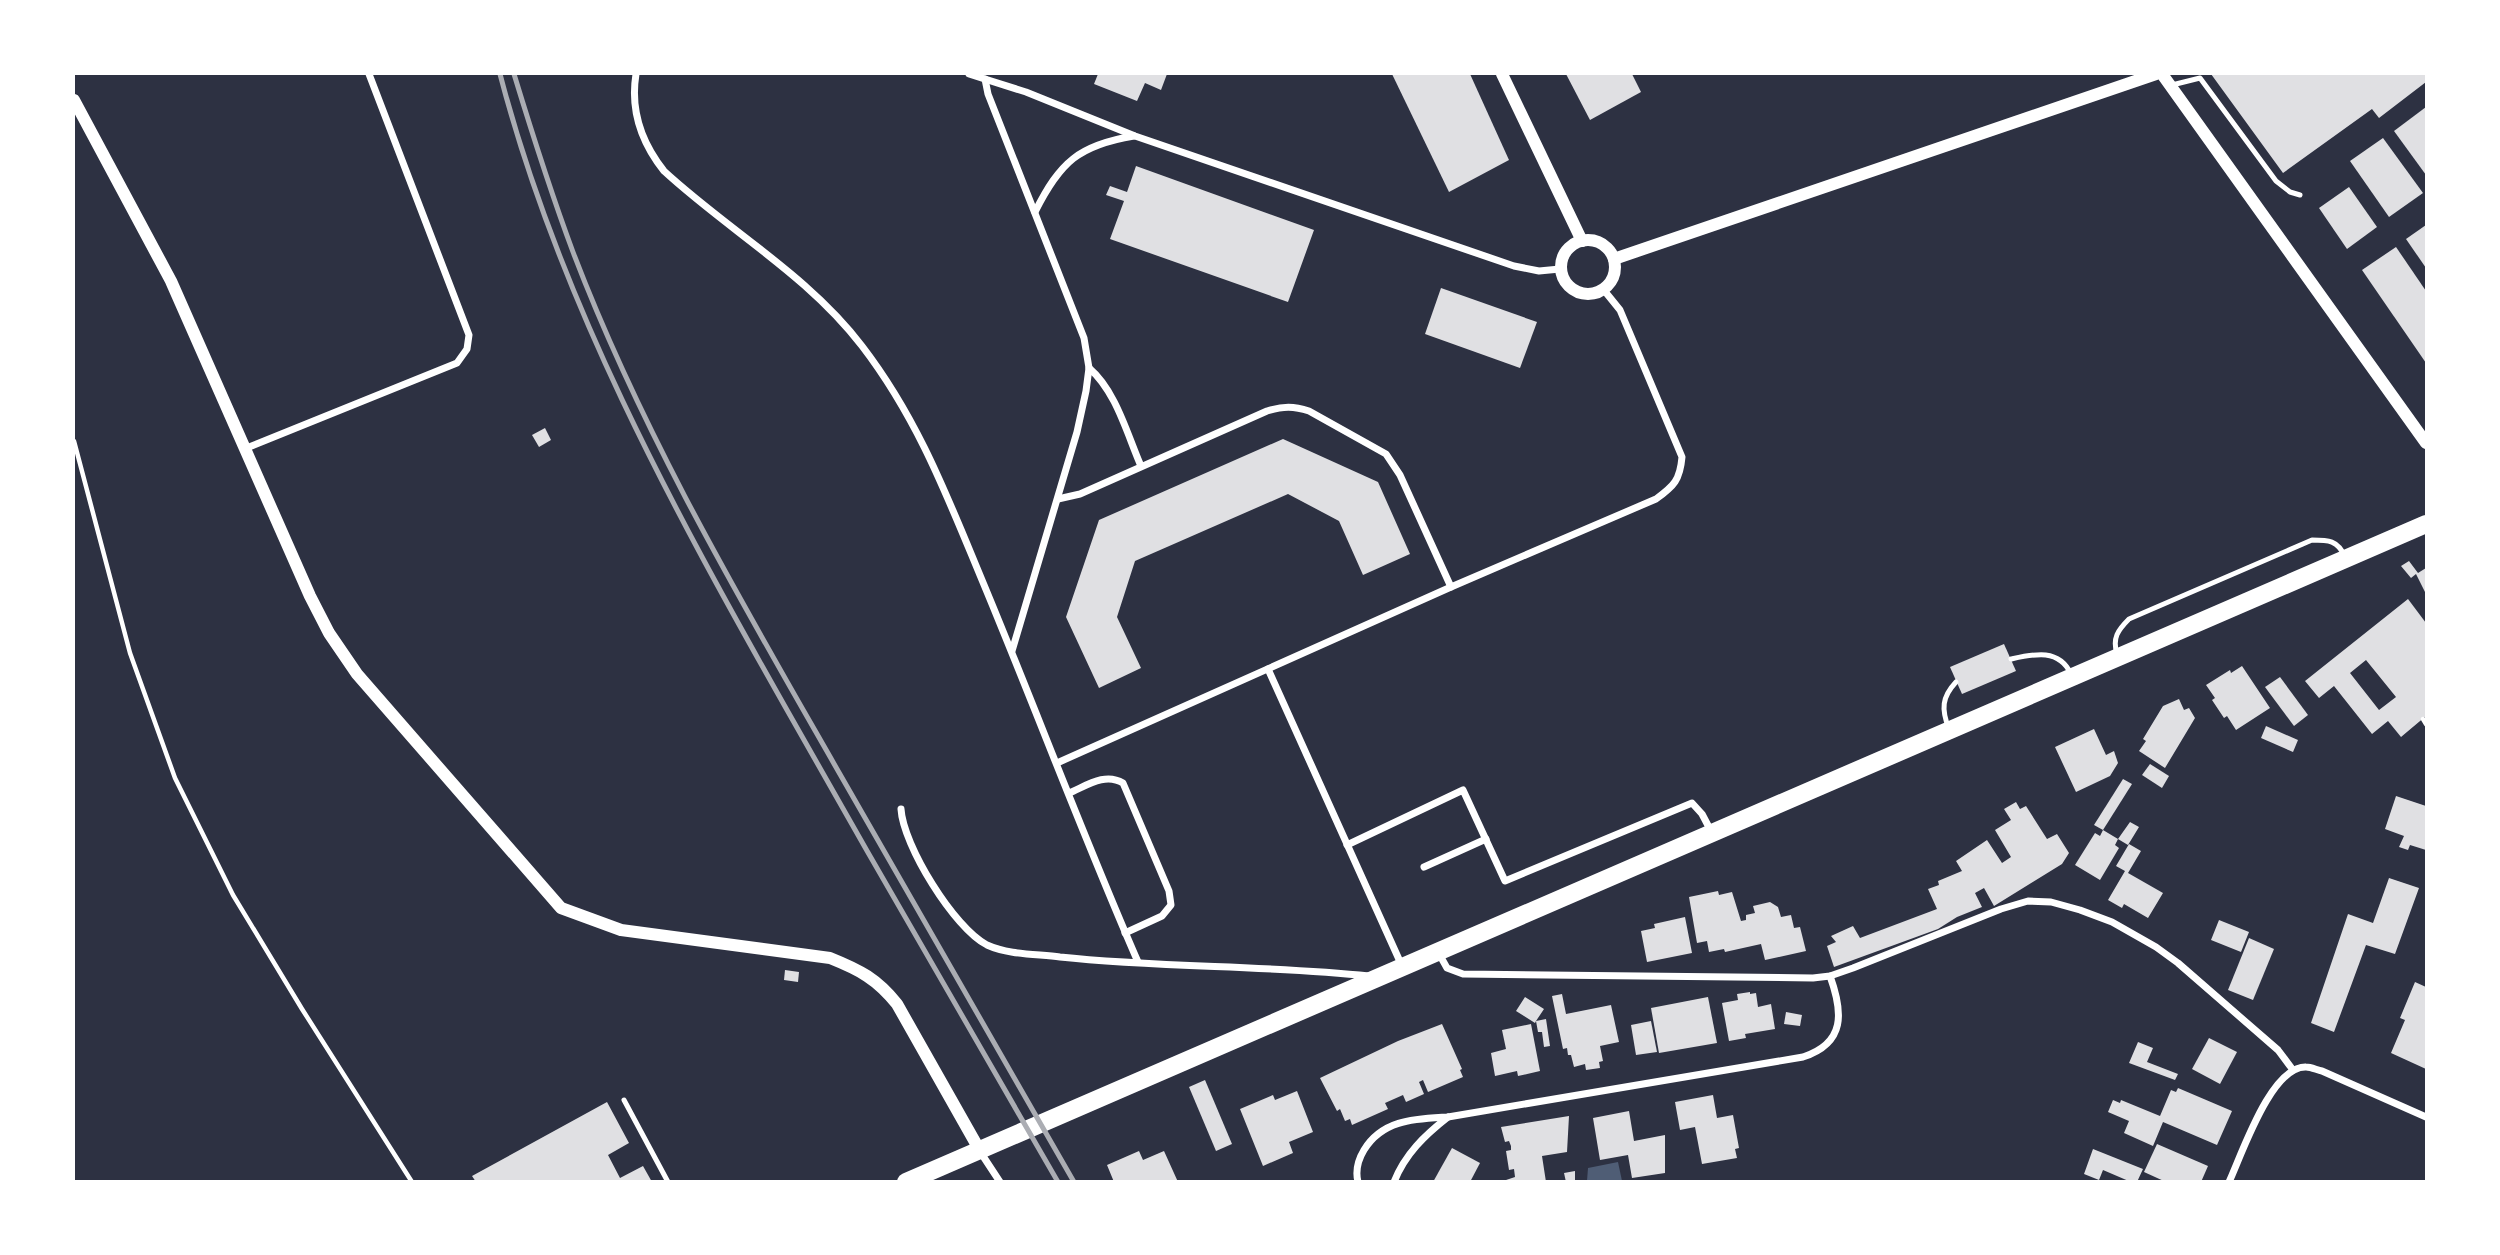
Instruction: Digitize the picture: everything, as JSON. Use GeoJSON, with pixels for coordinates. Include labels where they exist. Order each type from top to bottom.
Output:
{"type":"FeatureCollection","features":[{"type":"Feature","properties":{"kind":"main road"},"geometry":{"type":"LineString","coordinates":[[905,1181],[2427,524]]}},
{"type":"Feature","properties":{"kind":"street"},"geometry":{"type":"LineString","coordinates":[[244,449],[457,363],[467,349],[469,335],[369,74]]}},
{"type":"Feature","properties":{"kind":"street"},"geometry":{"type":"LineString","coordinates":[[636,74],[635,116],[650,153],[664,171],[803,282],[834,312],[886,380],[926,446],[1138,962]]}},
{"type":"Feature","properties":{"kind":"street"},"geometry":{"type":"LineString","coordinates":[[969,74],[1026,92],[1135,136],[1514,266],[1539,271],[1560,269]]}},
{"type":"Feature","properties":{"kind":"street"},"geometry":{"type":"LineString","coordinates":[[1502,74],[1582,241]]}},
{"type":"Feature","properties":{"kind":"street"},"geometry":{"type":"LineString","coordinates":[[1614,259],[2156,74]]}},
{"type":"Feature","properties":{"kind":"street"},"geometry":{"type":"LineString","coordinates":[[2162,74],[2427,443]]}},
{"type":"Feature","properties":{"kind":"street"},"geometry":{"type":"LineString","coordinates":[[985,79],[988,94],[1084,338],[1088,368],[1077,432],[1012,651]]}},
{"type":"Feature","properties":{"kind":"street"},"geometry":{"type":"LineString","coordinates":[[74,100],[171,281],[310,596],[357,674],[561,908],[621,930],[830,958],[859,970],[882,985],[897,1004],[955,1108],[986,1146],[1000,1181]]}},
{"type":"Feature","properties":{"kind":"street"},"geometry":{"type":"LineString","coordinates":[[1035,212],[1055,177],[1087,148],[1105,140],[1135,136]]}},
{"type":"Feature","properties":{"kind":"street"},"geometry":{"type":"LineString","coordinates":[[1582,241],[1598,242],[1610,251],[1614,259],[1614,276],[1604,289],[1596,293],[1580,294],[1566,284],[1560,269],[1568,248],[1582,241]]}},
{"type":"Feature","properties":{"kind":"street"},"geometry":{"type":"LineString","coordinates":[[1057,763],[1451,587],[1656,499],[1671,488],[1681,474],[1682,457],[1620,310],[1604,289]]}},
{"type":"Feature","properties":{"kind":"street"},"geometry":{"type":"LineString","coordinates":[[1088,368],[1099,377],[1110,395],[1141,466]]}},
{"type":"Feature","properties":{"kind":"street"},"geometry":{"type":"LineString","coordinates":[[1059,499],[1080,494],[1275,408],[1297,407],[1386,454],[1400,475],[1451,587]]}},
{"type":"Feature","properties":{"kind":"street"},"geometry":{"type":"LineString","coordinates":[[1268,669],[1402,967]]}},
{"type":"Feature","properties":{"kind":"street"},"geometry":{"type":"LineString","coordinates":[[1069,793],[1103,779],[1112,778],[1123,783],[1169,891],[1171,905],[1162,916],[1125,933]]}},
{"type":"Feature","properties":{"kind":"street"},"geometry":{"type":"LineString","coordinates":[[1347,845],[1463,790],[1505,881],[1692,803],[1702,814],[1712,833]]}},
{"type":"Feature","properties":{"kind":"street"},"geometry":{"type":"LineString","coordinates":[[901,808],[905,834],[943,899],[971,934],[1006,951],[1088,960],[1318,971],[1378,977]]}},
{"type":"Feature","properties":{"kind":"street"},"geometry":{"type":"LineString","coordinates":[[1424,867],[1486,839]]}},
{"type":"Feature","properties":{"kind":"street"},"geometry":{"type":"LineString","coordinates":[[1438,951],[1447,968],[1462,974],[1813,978],[1830,976],[2001,909],[2028,901],[2051,902],[2081,910],[2138,936],[2178,963],[2278,1050],[2293,1070]]}},
{"type":"Feature","properties":{"kind":"street"},"geometry":{"type":"LineString","coordinates":[[1358,1181],[1356,1175],[1360,1156],[1367,1144],[1385,1128],[1404,1120],[1448,1117],[1803,1057],[1819,1052],[1827,1044],[1840,1019],[1839,1000],[1830,976]]}},
{"type":"Feature","properties":{"kind":"street"},"geometry":{"type":"LineString","coordinates":[[2230,1181],[2269,1093],[2280,1079],[2293,1070],[2306,1067],[2322,1072],[2427,1117]]}},
{"type":"Feature","properties":{"kind":"street"},"geometry":{"type":"LineString","coordinates":[[1394,1181],[1416,1146],[1448,1117]]}},
{"type":"Feature","properties":{"kind":"lane"},"geometry":{"type":"LineString","coordinates":[[2171,86],[2200,78],[2276,181],[2290,192],[2300,195]]}},
{"type":"Feature","properties":{"kind":"lane"},"geometry":{"type":"LineString","coordinates":[[2119,657],[2114,645],[2116,635],[2129,619],[2312,540],[2335,542],[2341,547],[2346,559]]}},
{"type":"Feature","properties":{"kind":"lane"},"geometry":{"type":"LineString","coordinates":[[2011,659],[2052,655],[2066,665],[2072,677]]}},
{"type":"Feature","properties":{"kind":"lane"},"geometry":{"type":"LineString","coordinates":[[1950,730],[1943,716],[1942,704],[1946,692],[1956,682]]}},
{"type":"Feature","properties":{"kind":"lane"},"geometry":{"type":"LineString","coordinates":[[624,1100],[668,1181]]}},
{"type":"Feature","properties":{"kind":"path"},"geometry":{"type":"LineString","coordinates":[[74,442],[130,653],[175,778],[233,895],[412,1181]]}},
{"type":"Feature","properties":{"kind":"water"},"geometry":{"type":"Polygon","coordinates":[[[1618,1162],[1622,1181],[1587,1181],[1588,1168],[1618,1162]]]}},
{"type":"Feature","properties":{"kind":"building"},"geometry":{"type":"Polygon","coordinates":[[[1098,74],[1167,74],[1161,90],[1145,83],[1137,101],[1094,84],[1098,74]]]}},
{"type":"Feature","properties":{"kind":"building"},"geometry":{"type":"Polygon","coordinates":[[[1392,74],[1470,74],[1509,160],[1449,192],[1392,74]]]}},
{"type":"Feature","properties":{"kind":"building"},"geometry":{"type":"Polygon","coordinates":[[[1566,74],[1632,74],[1641,92],[1590,120],[1566,74]]]}},
{"type":"Feature","properties":{"kind":"building"},"geometry":{"type":"Polygon","coordinates":[[[2211,74],[2426,74],[2426,82],[2379,118],[2372,109],[2283,173],[2211,74]]]}},
{"type":"Feature","properties":{"kind":"building"},"geometry":{"type":"Polygon","coordinates":[[[2426,107],[2426,175],[2394,131],[2426,107]]]}},
{"type":"Feature","properties":{"kind":"building"},"geometry":{"type":"Polygon","coordinates":[[[2383,138],[2423,193],[2389,217],[2350,161],[2383,138]]]}},
{"type":"Feature","properties":{"kind":"building"},"geometry":{"type":"Polygon","coordinates":[[[1136,166],[1314,230],[1288,302],[1110,239],[1124,201],[1106,195],[1110,186],[1127,192],[1136,166]]]}},
{"type":"Feature","properties":{"kind":"building"},"geometry":{"type":"Polygon","coordinates":[[[2349,187],[2377,227],[2347,249],[2319,208],[2349,187]]]}},
{"type":"Feature","properties":{"kind":"building"},"geometry":{"type":"Polygon","coordinates":[[[2426,225],[2426,268],[2406,239],[2426,225]]]}},
{"type":"Feature","properties":{"kind":"building"},"geometry":{"type":"Polygon","coordinates":[[[2396,247],[2426,291],[2426,363],[2362,270],[2396,247]]]}},
{"type":"Feature","properties":{"kind":"building"},"geometry":{"type":"Polygon","coordinates":[[[1441,288],[1537,322],[1520,368],[1425,334],[1441,288]]]}},
{"type":"Feature","properties":{"kind":"building"},"geometry":{"type":"Polygon","coordinates":[[[545,428],[551,440],[539,447],[532,435],[545,428]]]}},
{"type":"Feature","properties":{"kind":"building"},"geometry":{"type":"Polygon","coordinates":[[[1283,439],[1378,482],[1410,554],[1363,575],[1339,521],[1288,494],[1135,561],[1117,617],[1141,668],[1099,688],[1066,617],[1099,520],[1283,439]]]}},
{"type":"Feature","properties":{"kind":"building"},"geometry":{"type":"Polygon","coordinates":[[[2409,561],[2418,573],[2426,568],[2425,592],[2416,574],[2411,578],[2401,566],[2409,561]]]}},
{"type":"Feature","properties":{"kind":"building"},"geometry":{"type":"Polygon","coordinates":[[[2408,599],[2426,623],[2426,716],[2401,737],[2388,721],[2372,734],[2334,686],[2319,698],[2305,681],[2408,599]],[[2366,660],[2350,673],[2379,710],[2396,697],[2366,660]]]}},
{"type":"Feature","properties":{"kind":"building"},"geometry":{"type":"Polygon","coordinates":[[[2004,644],[2016,671],[1962,694],[1950,667],[2004,644]]]}},
{"type":"Feature","properties":{"kind":"building"},"geometry":{"type":"Polygon","coordinates":[[[2242,666],[2270,708],[2236,730],[2212,700],[2215,698],[2206,685],[2242,666]]]}},
{"type":"Feature","properties":{"kind":"building"},"geometry":{"type":"Polygon","coordinates":[[[2280,677],[2308,715],[2294,726],[2265,687],[2280,677]]]}},
{"type":"Feature","properties":{"kind":"building"},"geometry":{"type":"Polygon","coordinates":[[[2179,699],[2184,710],[2189,708],[2195,718],[2165,768],[2139,751],[2146,741],[2143,739],[2163,706],[2179,699]]]}},
{"type":"Feature","properties":{"kind":"building"},"geometry":{"type":"Polygon","coordinates":[[[2266,726],[2298,740],[2293,752],[2261,738],[2266,726]]]}},
{"type":"Feature","properties":{"kind":"building"},"geometry":{"type":"Polygon","coordinates":[[[2094,729],[2106,755],[2114,751],[2118,763],[2110,776],[2076,792],[2055,747],[2094,729]]]}},
{"type":"Feature","properties":{"kind":"building"},"geometry":{"type":"Polygon","coordinates":[[[2150,764],[2169,776],[2162,788],[2142,775],[2150,764]]]}},
{"type":"Feature","properties":{"kind":"building"},"geometry":{"type":"Polygon","coordinates":[[[2123,779],[2132,784],[2103,830],[2094,825],[2123,779]]]}},
{"type":"Feature","properties":{"kind":"building"},"geometry":{"type":"Polygon","coordinates":[[[2396,796],[2426,806],[2426,850],[2410,845],[2408,850],[2399,847],[2404,836],[2385,829],[2396,796]]]}},
{"type":"Feature","properties":{"kind":"building"},"geometry":{"type":"Polygon","coordinates":[[[2016,802],[2020,809],[2026,806],[2047,839],[2057,834],[2069,853],[2062,864],[1994,906],[1984,888],[1975,893],[1982,907],[1957,917],[1938,929],[1834,967],[1827,946],[1836,942],[1831,936],[1853,926],[1860,938],[1937,909],[1928,889],[1939,885],[1938,881],[1962,871],[1956,861],[1987,840],[2002,863],[2011,857],[1995,830],[2011,820],[2004,809],[2016,802]]]}},
{"type":"Feature","properties":{"kind":"building"},"geometry":{"type":"Polygon","coordinates":[[[2130,822],[2139,827],[2128,845],[2118,839],[2130,822]]]}},
{"type":"Feature","properties":{"kind":"building"},"geometry":{"type":"Polygon","coordinates":[[[2103,830],[2118,839],[2115,845],[2119,848],[2100,880],[2075,865],[2095,833],[2100,836],[2103,830]]]}},
{"type":"Feature","properties":{"kind":"building"},"geometry":{"type":"Polygon","coordinates":[[[2129,844],[2141,851],[2128,873],[2163,893],[2148,918],[2124,904],[2122,908],[2108,900],[2125,871],[2116,866],[2129,844]]]}},
{"type":"Feature","properties":{"kind":"building"},"geometry":{"type":"Polygon","coordinates":[[[2389,878],[2419,888],[2395,954],[2366,945],[2334,1032],[2311,1023],[2348,914],[2373,923],[2389,878]]]}},
{"type":"Feature","properties":{"kind":"building"},"geometry":{"type":"Polygon","coordinates":[[[1718,891],[1719,895],[1732,892],[1741,921],[1746,920],[1746,915],[1755,913],[1753,906],[1770,902],[1778,907],[1781,917],[1791,915],[1794,928],[1800,927],[1806,951],[1765,960],[1761,944],[1725,952],[1724,949],[1709,952],[1707,941],[1697,943],[1689,897],[1718,891]]]}},
{"type":"Feature","properties":{"kind":"building"},"geometry":{"type":"Polygon","coordinates":[[[1685,917],[1692,953],[1647,962],[1641,931],[1655,928],[1654,924],[1685,917]]]}},
{"type":"Feature","properties":{"kind":"building"},"geometry":{"type":"Polygon","coordinates":[[[2219,920],[2249,932],[2241,952],[2211,940],[2219,920]]]}},
{"type":"Feature","properties":{"kind":"building"},"geometry":{"type":"Polygon","coordinates":[[[2249,938],[2274,949],[2253,1000],[2228,990],[2249,938]]]}},
{"type":"Feature","properties":{"kind":"building"},"geometry":{"type":"Polygon","coordinates":[[[785,970],[799,972],[798,982],[784,980],[785,970]]]}},
{"type":"Feature","properties":{"kind":"building"},"geometry":{"type":"Polygon","coordinates":[[[2415,982],[2426,987],[2426,1069],[2391,1053],[2405,1020],[2400,1018],[2415,982]]]}},
{"type":"Feature","properties":{"kind":"building"},"geometry":{"type":"Polygon","coordinates":[[[1756,993],[1758,1007],[1771,1004],[1775,1029],[1745,1034],[1746,1038],[1729,1041],[1722,1003],[1738,1000],[1737,994],[1756,993]]]}},
{"type":"Feature","properties":{"kind":"building"},"geometry":{"type":"Polygon","coordinates":[[[1562,994],[1566,1014],[1611,1005],[1619,1042],[1600,1046],[1603,1061],[1599,1062],[1600,1068],[1586,1070],[1585,1064],[1574,1067],[1567,1048],[1563,1049],[1552,996],[1562,994]]]}},
{"type":"Feature","properties":{"kind":"building"},"geometry":{"type":"Polygon","coordinates":[[[1525,997],[1544,1009],[1535,1023],[1516,1011],[1525,997]]]}},
{"type":"Feature","properties":{"kind":"building"},"geometry":{"type":"Polygon","coordinates":[[[1708,997],[1717,1043],[1659,1053],[1651,1008],[1708,997]]]}},
{"type":"Feature","properties":{"kind":"building"},"geometry":{"type":"Polygon","coordinates":[[[1786,1012],[1802,1015],[1800,1026],[1784,1024],[1786,1012]]]}},
{"type":"Feature","properties":{"kind":"building"},"geometry":{"type":"Polygon","coordinates":[[[1546,1019],[1550,1046],[1544,1047],[1542,1032],[1538,1032],[1536,1021],[1546,1019]]]}},
{"type":"Feature","properties":{"kind":"building"},"geometry":{"type":"Polygon","coordinates":[[[1651,1021],[1657,1052],[1636,1055],[1631,1025],[1651,1021]]]}},
{"type":"Feature","properties":{"kind":"building"},"geometry":{"type":"Polygon","coordinates":[[[1442,1024],[1463,1077],[1428,1092],[1423,1080],[1419,1082],[1424,1094],[1406,1102],[1403,1095],[1385,1103],[1388,1109],[1352,1125],[1350,1119],[1345,1121],[1320,1078],[1398,1041],[1442,1024]]]}},
{"type":"Feature","properties":{"kind":"building"},"geometry":{"type":"Polygon","coordinates":[[[1531,1024],[1540,1071],[1518,1076],[1517,1071],[1495,1076],[1491,1053],[1506,1049],[1502,1030],[1531,1024]]]}},
{"type":"Feature","properties":{"kind":"building"},"geometry":{"type":"Polygon","coordinates":[[[2209,1038],[2237,1052],[2220,1084],[2192,1069],[2209,1038]]]}},
{"type":"Feature","properties":{"kind":"building"},"geometry":{"type":"Polygon","coordinates":[[[2138,1042],[2153,1048],[2147,1062],[2178,1074],[2175,1080],[2129,1063],[2138,1042]]]}},
{"type":"Feature","properties":{"kind":"building"},"geometry":{"type":"Polygon","coordinates":[[[1205,1080],[1232,1144],[1216,1151],[1189,1087],[1205,1080]]]}},
{"type":"Feature","properties":{"kind":"building"},"geometry":{"type":"Polygon","coordinates":[[[2178,1088],[2232,1111],[2217,1145],[2163,1122],[2153,1146],[2124,1133],[2129,1121],[2108,1112],[2113,1100],[2120,1103],[2121,1100],[2160,1116],[2171,1090],[2176,1092],[2178,1088]]]}},
{"type":"Feature","properties":{"kind":"building"},"geometry":{"type":"Polygon","coordinates":[[[1297,1091],[1313,1132],[1289,1142],[1293,1153],[1263,1166],[1240,1109],[1273,1095],[1275,1100],[1297,1091]]]}},
{"type":"Feature","properties":{"kind":"building"},"geometry":{"type":"Polygon","coordinates":[[[1713,1095],[1717,1118],[1733,1115],[1739,1148],[1735,1149],[1737,1158],[1702,1164],[1695,1127],[1680,1130],[1675,1102],[1713,1095]]]}},
{"type":"Feature","properties":{"kind":"building"},"geometry":{"type":"Polygon","coordinates":[[[607,1102],[629,1143],[608,1155],[620,1178],[643,1166],[652,1182],[476,1182],[472,1176],[607,1102]]]}},
{"type":"Feature","properties":{"kind":"building"},"geometry":{"type":"Polygon","coordinates":[[[1629,1111],[1634,1141],[1665,1135],[1665,1173],[1632,1178],[1628,1155],[1600,1160],[1593,1118],[1629,1111]]]}},
{"type":"Feature","properties":{"kind":"building"},"geometry":{"type":"Polygon","coordinates":[[[1569,1116],[1567,1152],[1542,1156],[1546,1182],[1500,1182],[1515,1177],[1514,1169],[1509,1170],[1506,1151],[1511,1150],[1511,1146],[1509,1141],[1505,1142],[1501,1127],[1569,1116]]]}},
{"type":"Feature","properties":{"kind":"building"},"geometry":{"type":"Polygon","coordinates":[[[2157,1144],[2208,1166],[2201,1182],[2166,1182],[2144,1172],[2157,1144]]]}},
{"type":"Feature","properties":{"kind":"building"},"geometry":{"type":"Polygon","coordinates":[[[1452,1148],[1480,1163],[1470,1182],[1433,1182],[1452,1148]]]}},
{"type":"Feature","properties":{"kind":"building"},"geometry":{"type":"Polygon","coordinates":[[[2093,1149],[2143,1169],[2137,1182],[2103,1170],[2099,1180],[2084,1174],[2093,1149]]]}},
{"type":"Feature","properties":{"kind":"building"},"geometry":{"type":"Polygon","coordinates":[[[1139,1151],[1143,1160],[1164,1151],[1178,1182],[1114,1182],[1107,1165],[1139,1151]]]}},
{"type":"Feature","properties":{"kind":"building"},"geometry":{"type":"Polygon","coordinates":[[[1575,1171],[1575,1182],[1566,1182],[1564,1173],[1575,1171]]]}},
{"type":"Feature","properties":{"kind":"railway"},"geometry":{"type":"LineString","coordinates":[[500,74],[525,158],[586,321],[661,479],[787,710],[1058,1182]]}},
{"type":"Feature","properties":{"kind":"railway"},"geometry":{"type":"LineString","coordinates":[[514,74],[573,252],[600,319],[662,451],[765,643],[1074,1182]]}}]}
